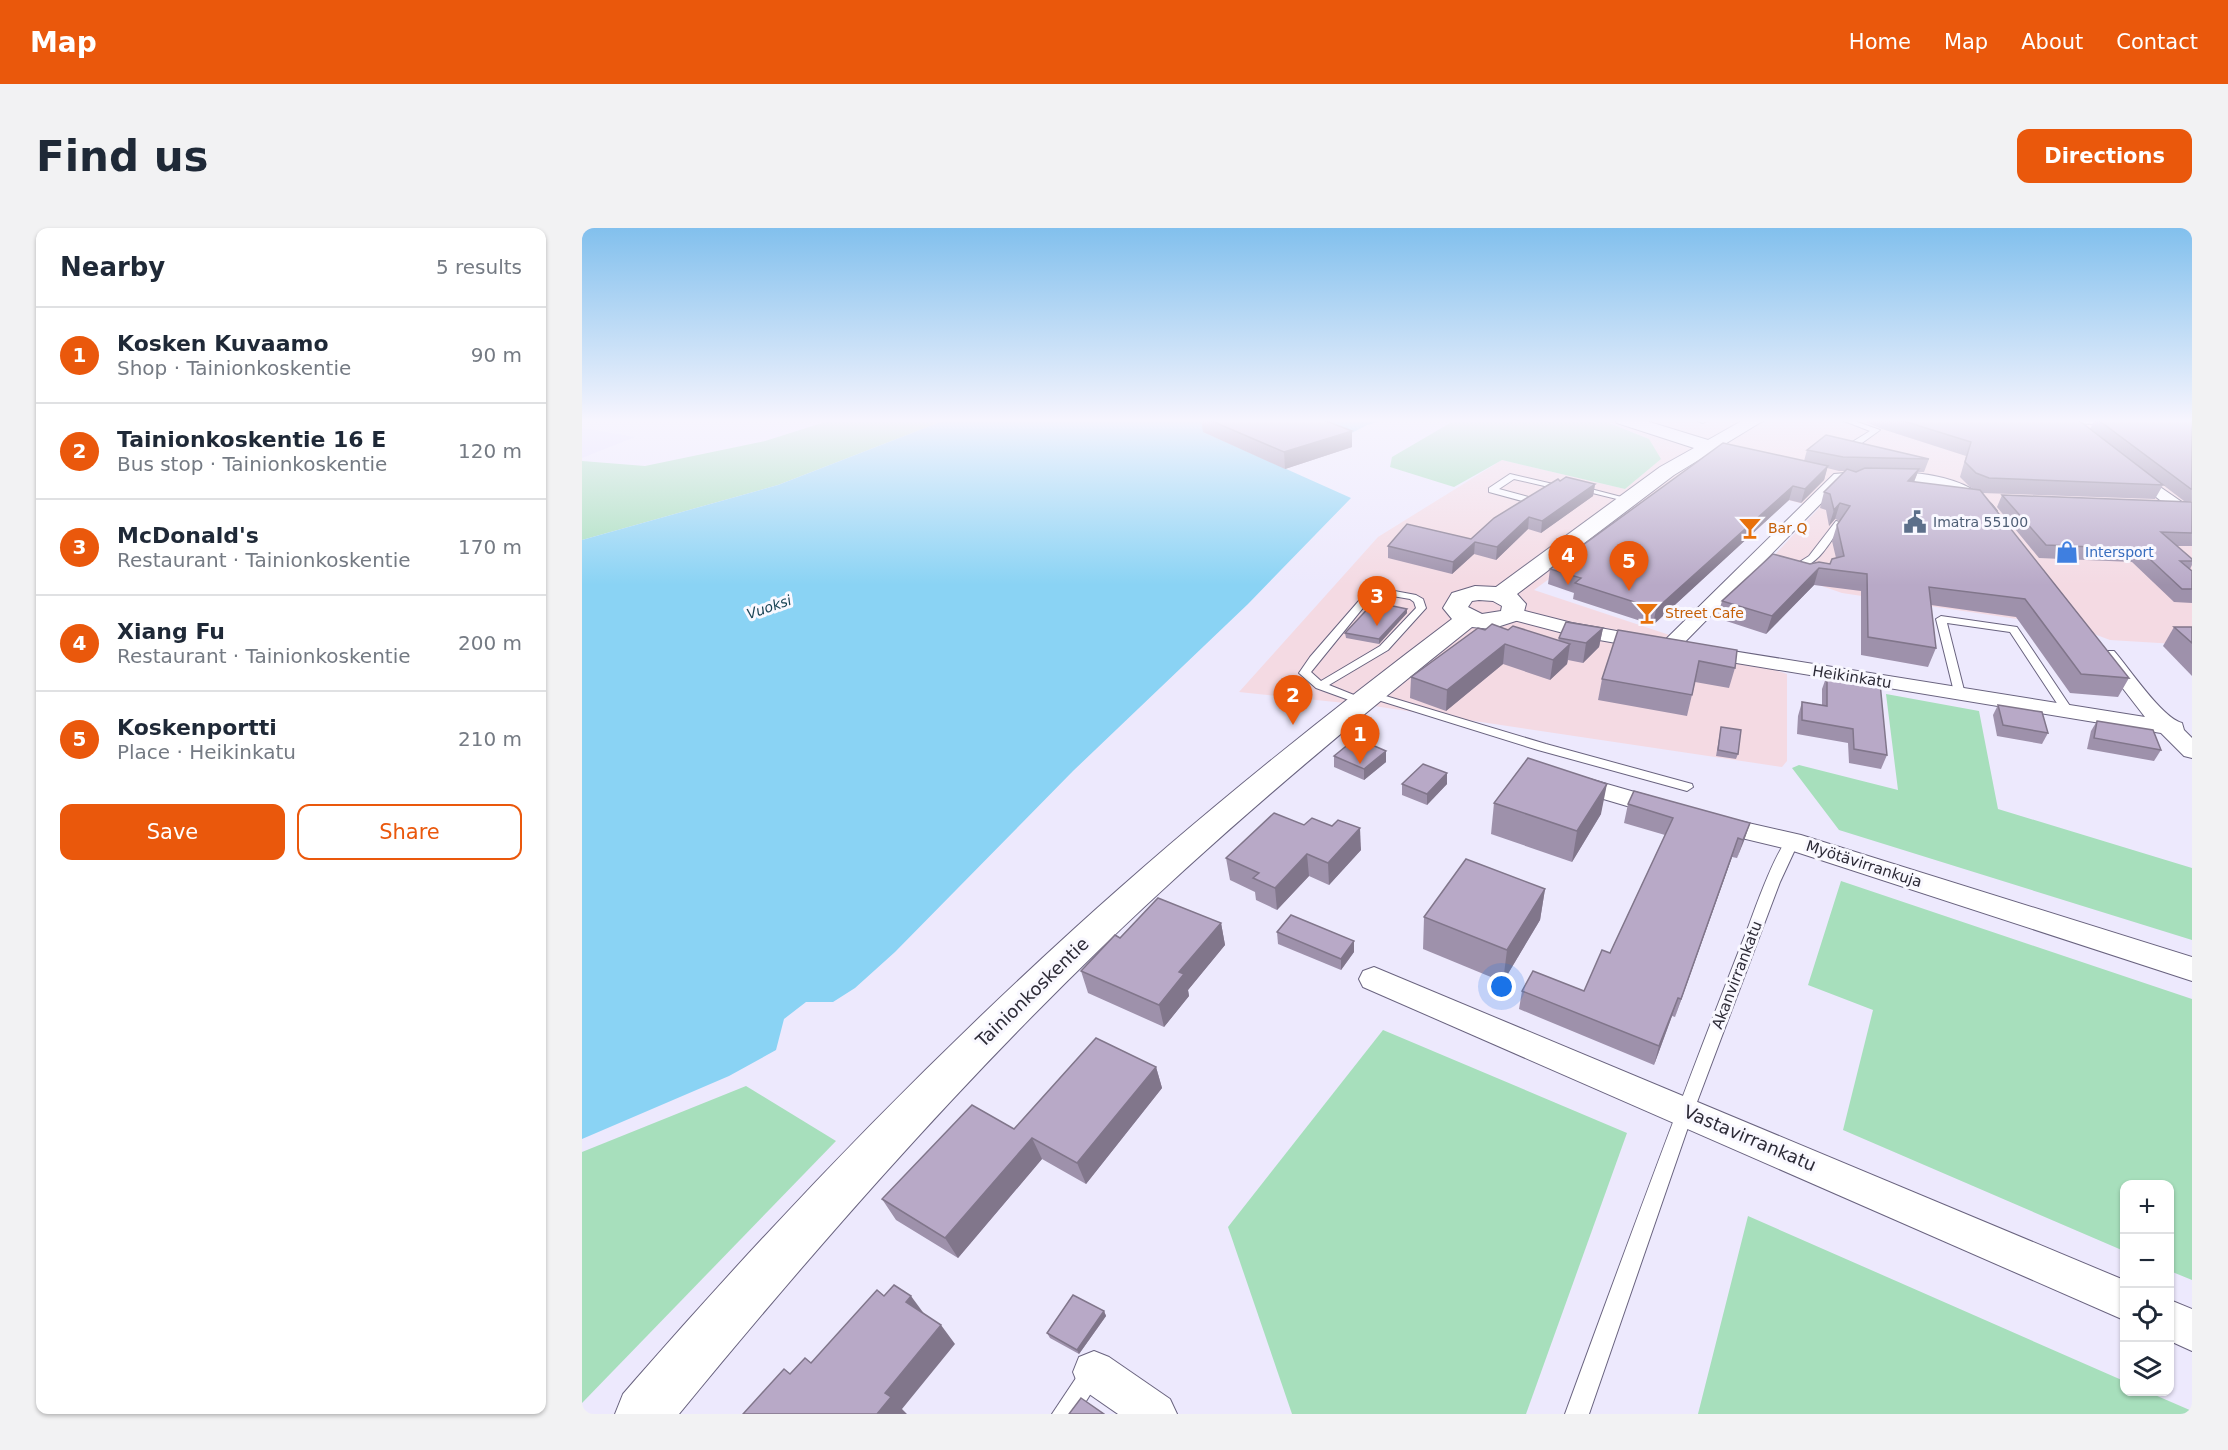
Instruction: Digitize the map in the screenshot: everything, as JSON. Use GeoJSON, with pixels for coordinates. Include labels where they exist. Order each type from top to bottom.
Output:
{"type":"FeatureCollection","features":[{"type":"Feature","properties":{"kind":"main road"},"geometry":{"type":"LineString","coordinates":[[1507,605],[1658,474]]}},
{"type":"Feature","properties":{"kind":"main road","name":"Tainionkoskentie"},"geometry":{"type":"LineString","coordinates":[[643,1414],[816,1213],[951,1072],[1119,907],[1251,791],[1365,698],[1467,619],[1498,621],[1507,605]]}},
{"type":"Feature","properties":{"kind":"street"},"geometry":{"type":"LineString","coordinates":[[1826,474],[1910,492],[2003,501]]}},
{"type":"Feature","properties":{"kind":"street"},"geometry":{"type":"LineString","coordinates":[[2138,474],[2188,510]]}},
{"type":"Feature","properties":{"kind":"street"},"geometry":{"type":"LineString","coordinates":[[1670,646],[1770,556],[1820,496],[1839,477]]}},
{"type":"Feature","properties":{"kind":"street"},"geometry":{"type":"LineString","coordinates":[[1980,500],[2000,524]]}},
{"type":"Feature","properties":{"kind":"street"},"geometry":{"type":"LineString","coordinates":[[2153,506],[2188,510]]}},
{"type":"Feature","properties":{"kind":"street","name":"Heikinkatu"},"geometry":{"type":"LineString","coordinates":[[1507,605],[1562,627],[2192,731]]}},
{"type":"Feature","properties":{"kind":"street"},"geometry":{"type":"LineString","coordinates":[[2094,639],[2167,727],[2192,751]]}},
{"type":"Feature","properties":{"kind":"street","name":"Myötävirrankuja"},"geometry":{"type":"LineString","coordinates":[[1543,774],[1732,828],[1792,841],[2192,969]]}},
{"type":"Feature","properties":{"kind":"street","name":"Vastavirrankatu"},"geometry":{"type":"LineString","coordinates":[[1374,979],[1685,1110],[2120,1298]]}},
{"type":"Feature","properties":{"kind":"street"},"geometry":{"type":"LineString","coordinates":[[2174,1322],[2192,1330]]}},
{"type":"Feature","properties":{"kind":"street"},"geometry":{"type":"LineString","coordinates":[[1094,1372],[1155,1414]]}},
{"type":"Feature","properties":{"kind":"lane"},"geometry":{"type":"LineString","coordinates":[[1553,486],[1533,501],[1492,490],[1513,476],[1553,486],[1564,484],[1629,500]]}},
{"type":"Feature","properties":{"kind":"lane"},"geometry":{"type":"LineString","coordinates":[[1801,564],[1812,558],[1839,523]]}},
{"type":"Feature","properties":{"kind":"lane"},"geometry":{"type":"LineString","coordinates":[[1790,561],[1801,564],[1811,571]]}},
{"type":"Feature","properties":{"kind":"lane"},"geometry":{"type":"LineString","coordinates":[[1320,686],[1384,648],[1421,608],[1419,601],[1413,597],[1373,590],[1314,659],[1305,674],[1320,686],[1687,787]]}},
{"type":"Feature","properties":{"kind":"lane"},"geometry":{"type":"LineString","coordinates":[[1959,694],[1941,620],[2013,629],[2068,712]]}},
{"type":"Feature","properties":{"kind":"lane","name":"Akanvirrankatu"},"geometry":{"type":"LineString","coordinates":[[1577,1414],[1685,1110],[1773,882],[1792,841]]}},
{"type":"Feature","properties":{"kind":"lane"},"geometry":{"type":"LineString","coordinates":[[1064,1414],[1094,1372]]}},
{"type":"Feature","properties":{"kind":"shaded area"},"geometry":{"type":"Polygon","coordinates":[[[1479,474],[1563,474],[1625,489],[1642,474],[2192,474],[2192,645],[2110,640],[2078,628],[1842,593],[1764,566],[1819,508],[1690,475],[1534,590],[1787,674],[1787,761],[1782,767],[1374,706],[1239,692],[1378,537],[1479,474]]]}},
{"type":"Feature","properties":{"kind":"green space"},"geometry":{"type":"Polygon","coordinates":[[[582,474],[805,474],[778,485],[582,540],[582,474]]]}},
{"type":"Feature","properties":{"kind":"green space"},"geometry":{"type":"Polygon","coordinates":[[[1414,474],[1476,474],[1454,487],[1414,474]]]}},
{"type":"Feature","properties":{"kind":"green space"},"geometry":{"type":"Polygon","coordinates":[[[1563,474],[1643,474],[1625,489],[1563,474]]]}},
{"type":"Feature","properties":{"kind":"green space"},"geometry":{"type":"Polygon","coordinates":[[[1886,694],[1979,711],[1998,809],[2192,868],[2192,940],[1839,830],[1792,768],[1799,765],[1898,790],[1886,694]]]}},
{"type":"Feature","properties":{"kind":"green space"},"geometry":{"type":"Polygon","coordinates":[[[1841,881],[2192,999],[2192,1280],[2174,1273],[2174,1180],[2120,1180],[2120,1249],[1843,1130],[1873,1010],[1808,985],[1841,881]]]}},
{"type":"Feature","properties":{"kind":"green space"},"geometry":{"type":"Polygon","coordinates":[[[1383,1030],[1627,1133],[1526,1414],[1292,1414],[1228,1227],[1383,1030]]]}},
{"type":"Feature","properties":{"kind":"green space"},"geometry":{"type":"Polygon","coordinates":[[[746,1086],[836,1141],[582,1403],[582,1152],[746,1086]]]}},
{"type":"Feature","properties":{"kind":"green space"},"geometry":{"type":"Polygon","coordinates":[[[1748,1216],[2120,1379],[2120,1396],[2157,1396],[2192,1411],[2192,1414],[1698,1414],[1748,1216]]]}},
{"type":"Feature","properties":{"kind":"water","name":"Vuoksi"},"geometry":{"type":"Polygon","coordinates":[[[805,474],[1298,474],[1351,498],[1248,604],[1073,771],[895,952],[855,988],[833,1002],[806,1002],[784,1019],[776,1050],[729,1076],[582,1139],[582,540],[778,485],[805,474]]]}},
{"type":"Feature","properties":{"kind":"building"},"geometry":{"type":"Polygon","coordinates":[[[1680,474],[1820,474],[1805,489],[1793,486],[1656,609],[1575,583],[1581,578],[1550,569],[1680,474]]]}},
{"type":"Feature","properties":{"kind":"building"},"geometry":{"type":"Polygon","coordinates":[[[1842,474],[1914,474],[1908,481],[1980,490],[2129,678],[2081,674],[2025,599],[1929,587],[1936,648],[1868,637],[1867,574],[1819,568],[1772,616],[1722,601],[1773,554],[1810,564],[1819,562],[1830,564],[1832,559],[1844,556],[1837,525],[1850,506],[1840,503],[1834,510],[1830,494],[1824,492],[1842,474]]]}},
{"type":"Feature","properties":{"kind":"building"},"geometry":{"type":"Polygon","coordinates":[[[1980,474],[2149,474],[2163,485],[1989,478],[1980,474]]]}},
{"type":"Feature","properties":{"kind":"building"},"geometry":{"type":"Polygon","coordinates":[[[2171,474],[2192,474],[2191,489],[2171,474]]]}},
{"type":"Feature","properties":{"kind":"building"},"geometry":{"type":"Polygon","coordinates":[[[1566,477],[1595,484],[1542,521],[1529,517],[1497,547],[1475,542],[1453,562],[1388,546],[1407,524],[1471,539],[1494,518],[1558,479],[1560,481],[1566,477]]]}},
{"type":"Feature","properties":{"kind":"building"},"geometry":{"type":"Polygon","coordinates":[[[2002,495],[2192,502],[2192,533],[2161,532],[2192,559],[2192,561],[2180,561],[2192,571],[2192,589],[2182,589],[2139,549],[2046,545],[2002,495]]]}},
{"type":"Feature","properties":{"kind":"building"},"geometry":{"type":"Polygon","coordinates":[[[1374,602],[1407,609],[1379,639],[1345,633],[1374,602]]]}},
{"type":"Feature","properties":{"kind":"building"},"geometry":{"type":"Polygon","coordinates":[[[1566,622],[1603,628],[1586,643],[1559,638],[1566,622]]]}},
{"type":"Feature","properties":{"kind":"building"},"geometry":{"type":"Polygon","coordinates":[[[1492,624],[1508,630],[1513,626],[1570,644],[1553,660],[1505,644],[1447,690],[1411,677],[1478,628],[1485,630],[1492,624]]]}},
{"type":"Feature","properties":{"kind":"building"},"geometry":{"type":"Polygon","coordinates":[[[2174,627],[2192,627],[2192,643],[2174,627]]]}},
{"type":"Feature","properties":{"kind":"building"},"geometry":{"type":"Polygon","coordinates":[[[1618,630],[1737,650],[1735,668],[1699,661],[1692,695],[1602,679],[1618,630]]]}},
{"type":"Feature","properties":{"kind":"building"},"geometry":{"type":"Polygon","coordinates":[[[1827,675],[1863,678],[1863,681],[1880,683],[1887,755],[1854,749],[1853,729],[1802,720],[1802,702],[1827,706],[1827,675]]]}},
{"type":"Feature","properties":{"kind":"building"},"geometry":{"type":"Polygon","coordinates":[[[1998,705],[2042,712],[2048,733],[2003,725],[1998,705]]]}},
{"type":"Feature","properties":{"kind":"building"},"geometry":{"type":"Polygon","coordinates":[[[2097,721],[2153,730],[2161,750],[2094,738],[2097,721]]]}},
{"type":"Feature","properties":{"kind":"building"},"geometry":{"type":"Polygon","coordinates":[[[1721,727],[1741,730],[1738,754],[1718,750],[1721,727]]]}},
{"type":"Feature","properties":{"kind":"building"},"geometry":{"type":"Polygon","coordinates":[[[1356,738],[1386,751],[1364,769],[1334,756],[1356,738]]]}},
{"type":"Feature","properties":{"kind":"building"},"geometry":{"type":"Polygon","coordinates":[[[1528,758],[1607,784],[1577,831],[1494,803],[1528,758]]]}},
{"type":"Feature","properties":{"kind":"building"},"geometry":{"type":"Polygon","coordinates":[[[1423,764],[1447,773],[1427,794],[1402,784],[1423,764]]]}},
{"type":"Feature","properties":{"kind":"building"},"geometry":{"type":"Polygon","coordinates":[[[1634,791],[1750,823],[1743,840],[1738,838],[1681,999],[1678,998],[1659,1046],[1522,991],[1533,971],[1584,991],[1602,950],[1610,953],[1673,818],[1628,804],[1634,791]]]}},
{"type":"Feature","properties":{"kind":"building"},"geometry":{"type":"Polygon","coordinates":[[[1274,813],[1304,825],[1312,818],[1332,826],[1338,820],[1360,828],[1328,863],[1307,854],[1275,888],[1253,878],[1259,873],[1226,858],[1274,813]]]}},
{"type":"Feature","properties":{"kind":"building"},"geometry":{"type":"Polygon","coordinates":[[[1466,859],[1545,889],[1507,950],[1424,917],[1466,859]]]}},
{"type":"Feature","properties":{"kind":"building"},"geometry":{"type":"Polygon","coordinates":[[[1158,898],[1221,923],[1179,972],[1184,974],[1159,1005],[1081,971],[1115,935],[1120,938],[1158,898]]]}},
{"type":"Feature","properties":{"kind":"building"},"geometry":{"type":"Polygon","coordinates":[[[1291,915],[1354,941],[1341,959],[1277,932],[1291,915]]]}},
{"type":"Feature","properties":{"kind":"building"},"geometry":{"type":"Polygon","coordinates":[[[1096,1038],[1156,1067],[1077,1163],[1032,1138],[945,1238],[882,1199],[972,1105],[1014,1129],[1096,1038]]]}},
{"type":"Feature","properties":{"kind":"building"},"geometry":{"type":"Polygon","coordinates":[[[894,1285],[911,1296],[906,1302],[941,1325],[885,1393],[891,1397],[877,1414],[743,1414],[784,1369],[790,1374],[805,1358],[811,1363],[877,1290],[884,1296],[894,1285]]]}},
{"type":"Feature","properties":{"kind":"building"},"geometry":{"type":"Polygon","coordinates":[[[1073,1295],[1104,1311],[1077,1350],[1047,1333],[1073,1295]]]}},
{"type":"Feature","properties":{"kind":"building"},"geometry":{"type":"Polygon","coordinates":[[[1081,1398],[1104,1414],[1069,1414],[1081,1398]]]}},
{"type":"Feature","properties":{"kind":"place","name":"Imatra 55100"},"geometry":{"type":"Point","coordinates":[1915,522]}},
{"type":"Feature","properties":{"kind":"place","name":"Bar Q"},"geometry":{"type":"Point","coordinates":[1750,528]}},
{"type":"Feature","properties":{"kind":"place","name":"Intersport"},"geometry":{"type":"Point","coordinates":[2067,552]}},
{"type":"Feature","properties":{"kind":"place","name":"Xiang Fu"},"geometry":{"type":"Point","coordinates":[1568,585]}},
{"type":"Feature","properties":{"kind":"place","name":"Koskenportti"},"geometry":{"type":"Point","coordinates":[1629,591]}},
{"type":"Feature","properties":{"kind":"place","name":"Street Cafe"},"geometry":{"type":"Point","coordinates":[1647,613]}},
{"type":"Feature","properties":{"kind":"place","name":"McDonald's"},"geometry":{"type":"Point","coordinates":[1377,626]}},
{"type":"Feature","properties":{"kind":"place","name":"Tainionkoskentie 16 E"},"geometry":{"type":"Point","coordinates":[1293,725]}},
{"type":"Feature","properties":{"kind":"place","name":"Kosken Kuvaamo"},"geometry":{"type":"Point","coordinates":[1360,764]}}]}
